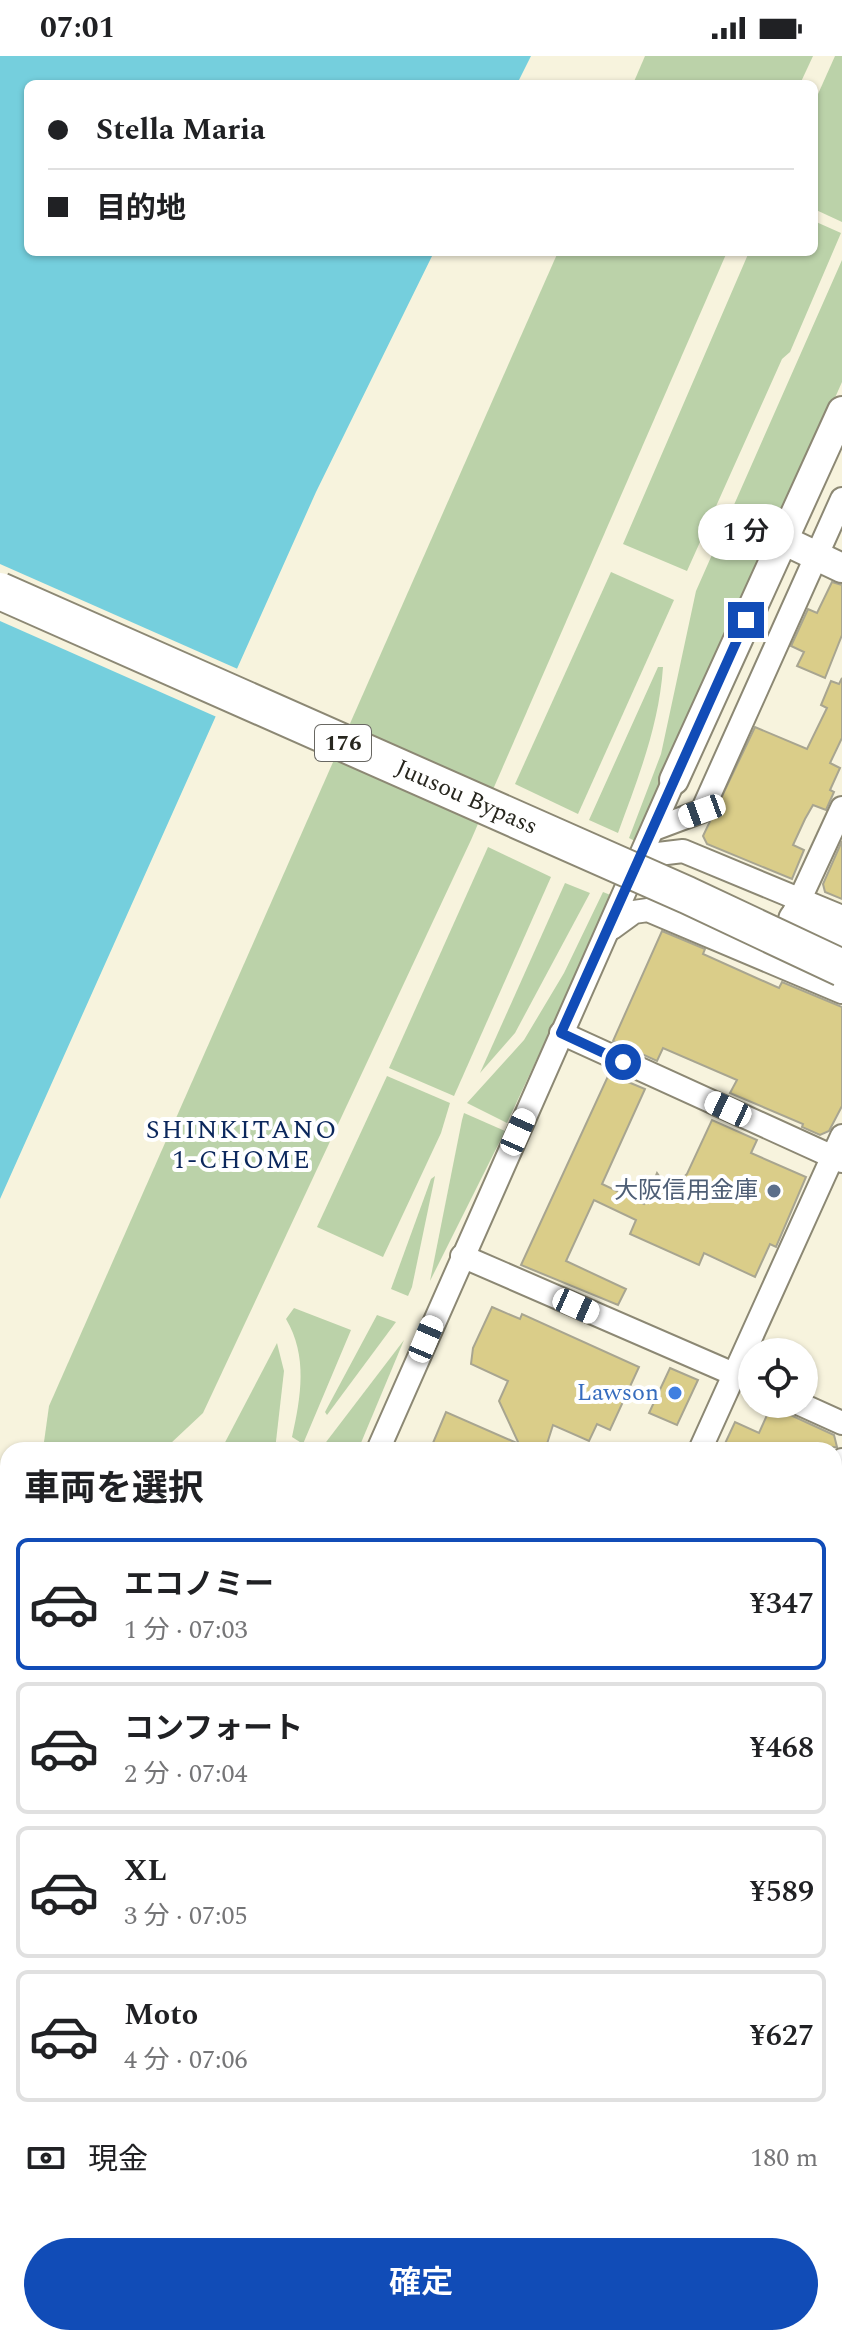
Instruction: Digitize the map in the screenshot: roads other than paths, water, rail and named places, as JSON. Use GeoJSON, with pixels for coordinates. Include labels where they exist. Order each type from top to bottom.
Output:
{"type":"FeatureCollection","features":[{"type":"Feature","properties":{"kind":"highway","name":"Juusou Bypass"},"geometry":{"type":"LineString","coordinates":[[0,591],[687,895],[842,968]]}},
{"type":"Feature","properties":{"kind":"highway","name":"176"},"geometry":{"type":"LineString","coordinates":[[687,895],[797,920],[842,938]]}},
{"type":"Feature","properties":{"kind":"street"},"geometry":{"type":"LineString","coordinates":[[381,1442],[561,1033],[638,868],[674,780],[842,411]]}},
{"type":"Feature","properties":{"kind":"street"},"geometry":{"type":"LineString","coordinates":[[654,829],[702,811],[842,499]]}},
{"type":"Feature","properties":{"kind":"street"},"geometry":{"type":"LineString","coordinates":[[783,540],[842,568]]}},
{"type":"Feature","properties":{"kind":"street"},"geometry":{"type":"LineString","coordinates":[[771,962],[842,808]]}},
{"type":"Feature","properties":{"kind":"street"},"geometry":{"type":"LineString","coordinates":[[638,868],[658,854],[683,851],[842,917]]}},
{"type":"Feature","properties":{"kind":"street"},"geometry":{"type":"LineString","coordinates":[[609,931],[634,912],[648,910],[842,992]]}},
{"type":"Feature","properties":{"kind":"street"},"geometry":{"type":"LineString","coordinates":[[561,1033],[839,1151],[760,1338]]}},
{"type":"Feature","properties":{"kind":"street"},"geometry":{"type":"LineString","coordinates":[[462,1256],[738,1376]]}},
{"type":"Feature","properties":{"kind":"street"},"geometry":{"type":"LineString","coordinates":[[705,1442],[738,1386]]}},
{"type":"Feature","properties":{"kind":"street"},"geometry":{"type":"LineString","coordinates":[[818,1412],[842,1423]]}},
{"type":"Feature","properties":{"kind":"water"},"geometry":{"type":"Polygon","coordinates":[[[0,56],[531,56],[519,80],[24,80],[24,256],[432,256],[316,492],[0,1199],[0,56]]]}},
{"type":"Feature","properties":{"kind":"place","name":"大阪信用金庫"},"geometry":{"type":"Point","coordinates":[774,1191]}},
{"type":"Feature","properties":{"kind":"place","name":"Lawson"},"geometry":{"type":"Point","coordinates":[675,1393]}},
{"type":"Feature","properties":{"kind":"district","name":"SHINKITANO 1-CHOME"},"geometry":{"type":"Point","coordinates":[242,1145]}}]}
